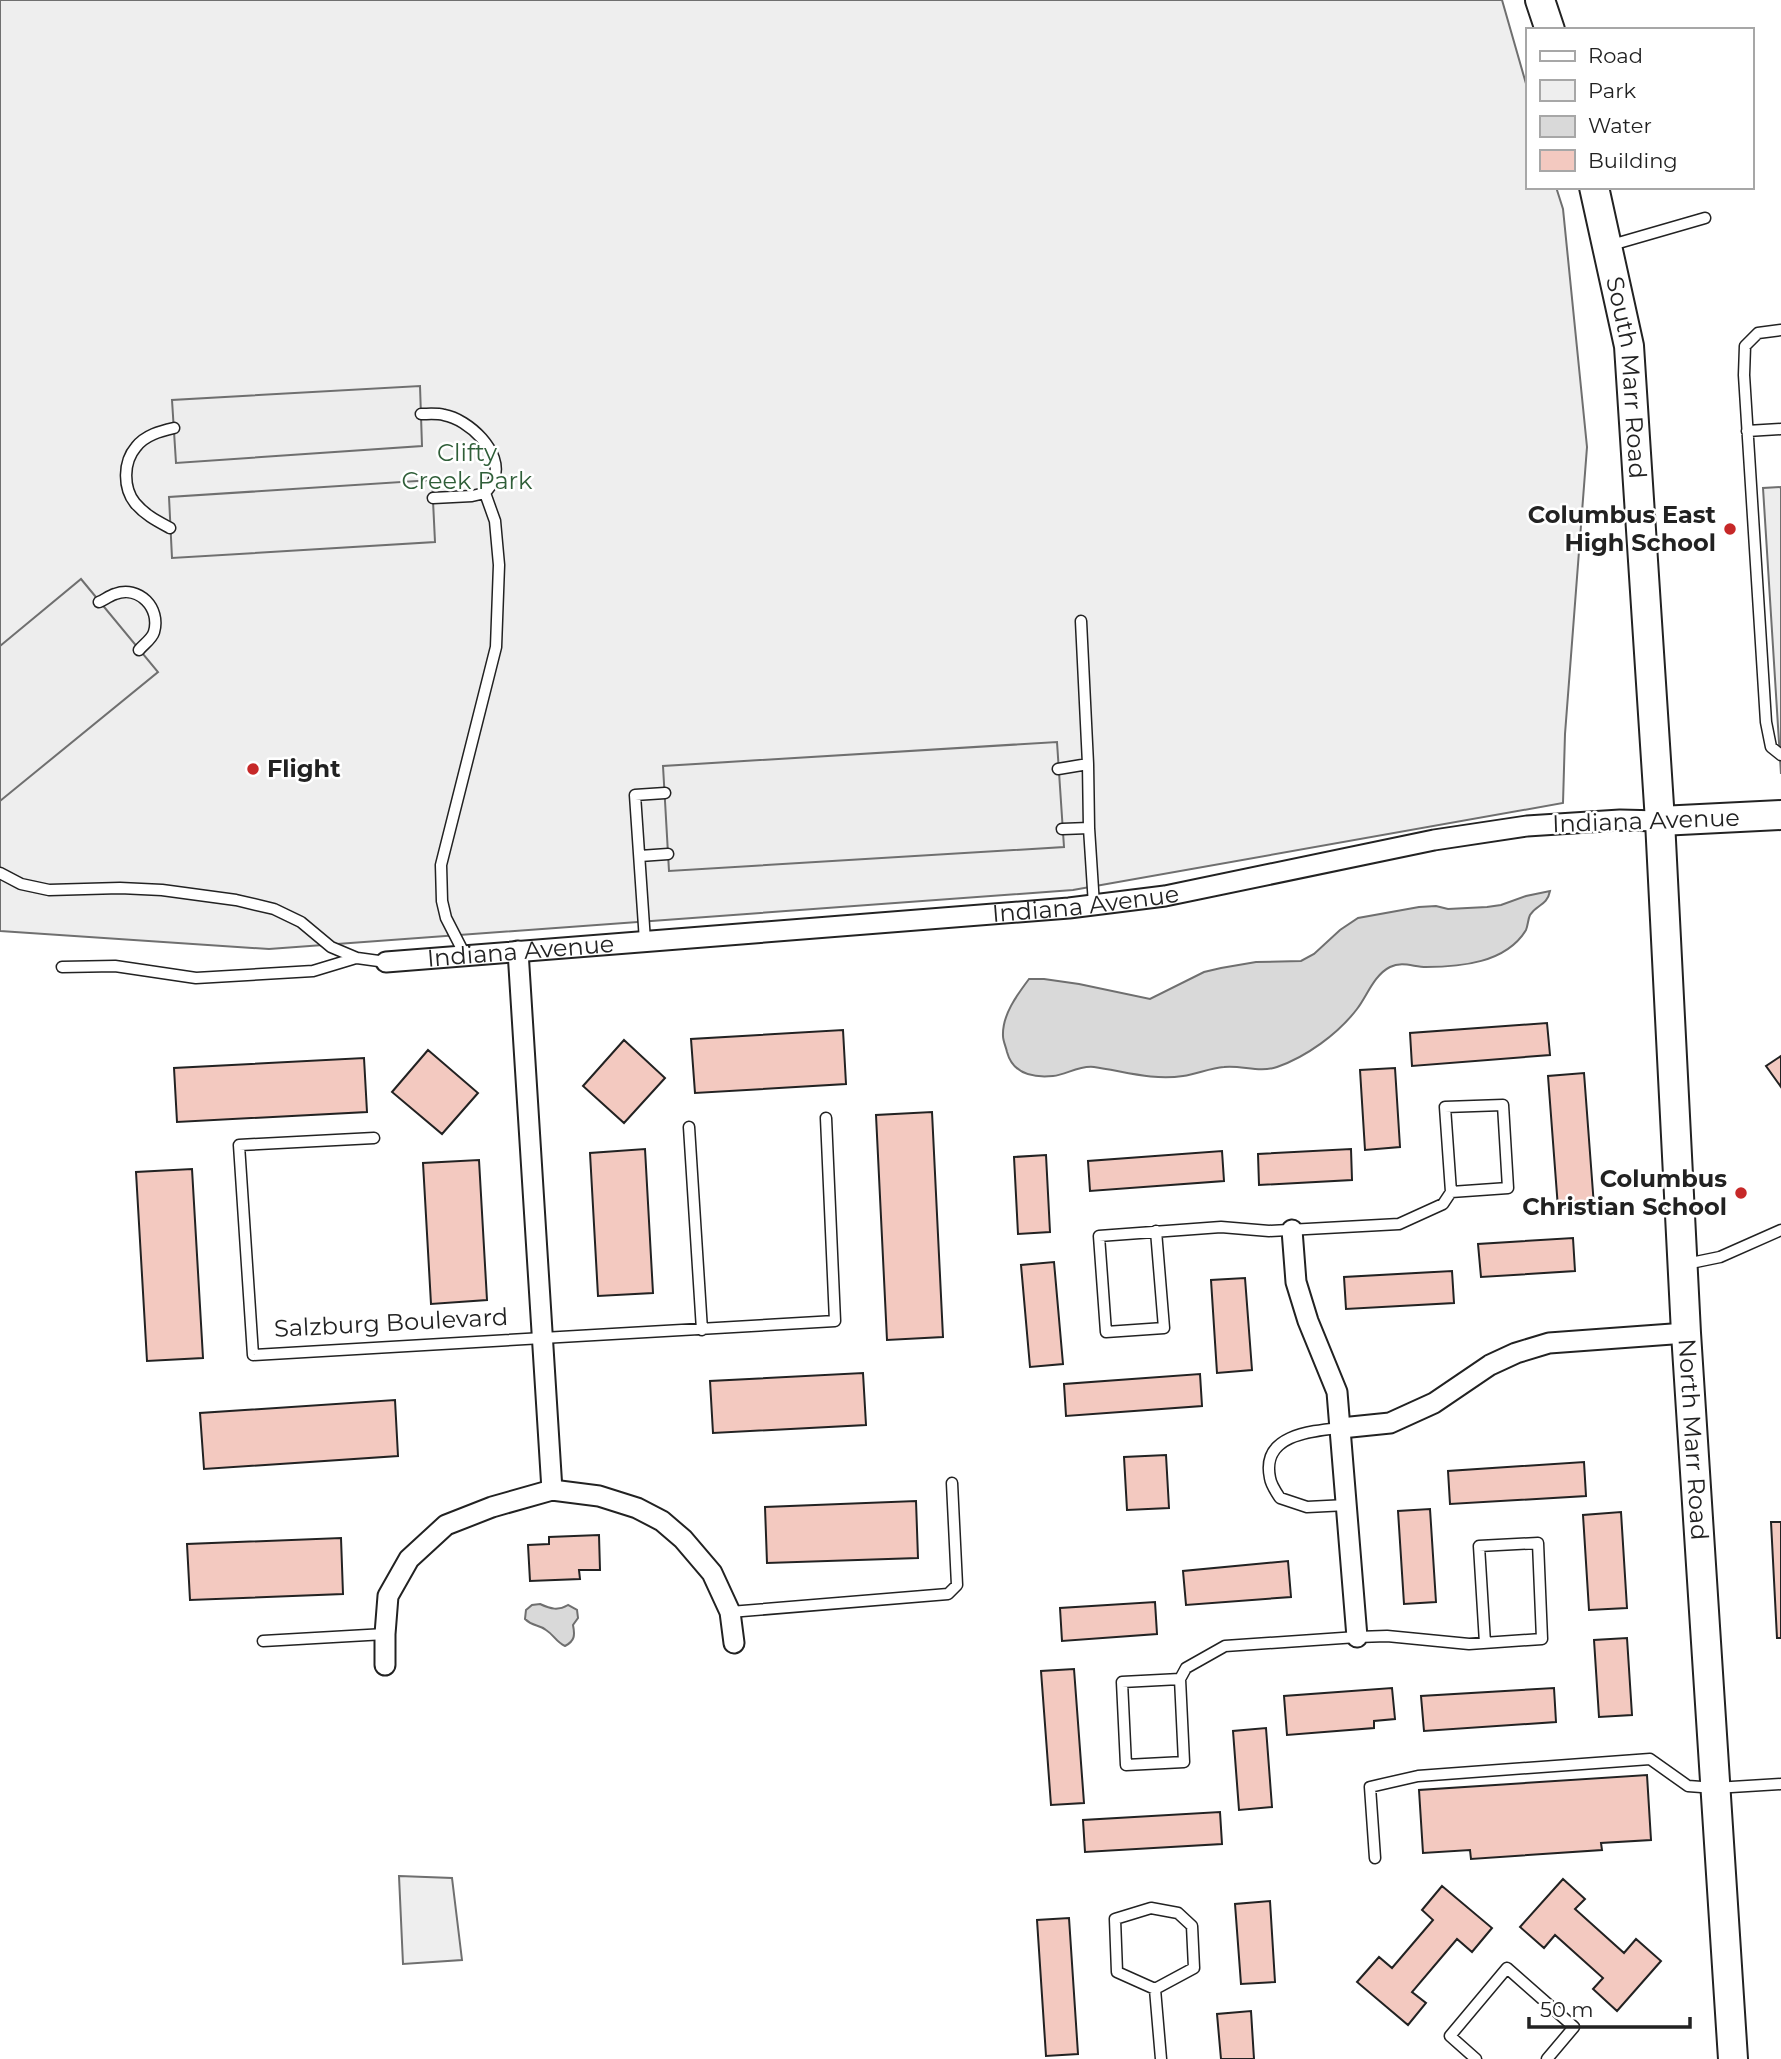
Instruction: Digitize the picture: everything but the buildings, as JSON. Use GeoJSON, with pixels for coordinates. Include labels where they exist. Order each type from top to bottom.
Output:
{"type":"FeatureCollection","features":[{"type":"Feature","properties":{"kind":"street"},"geometry":{"type":"LineString","coordinates":[[1540,0],[1549,28]]}},
{"type":"Feature","properties":{"kind":"street","name":"South Marr Road"},"geometry":{"type":"LineString","coordinates":[[1594,189],[1629,346],[1660,821]]}},
{"type":"Feature","properties":{"kind":"street","name":"Indiana Avenue"},"geometry":{"type":"LineString","coordinates":[[386,962],[1094,905],[1165,896],[1434,840],[1527,826],[1781,815]]}},
{"type":"Feature","properties":{"kind":"street","name":"North Marr Road"},"geometry":{"type":"LineString","coordinates":[[1660,821],[1686,1333],[1733,2059]]}},
{"type":"Feature","properties":{"kind":"street","name":"Salzburg Boulevard"},"geometry":{"type":"LineString","coordinates":[[518,951],[552,1490]]}},
{"type":"Feature","properties":{"kind":"street"},"geometry":{"type":"LineString","coordinates":[[1292,1230],[1296,1282],[1307,1321],[1336,1392],[1357,1637]]}},
{"type":"Feature","properties":{"kind":"street"},"geometry":{"type":"LineString","coordinates":[[1341,1428],[1390,1423],[1434,1403],[1490,1365],[1516,1353],[1549,1343],[1686,1333]]}},
{"type":"Feature","properties":{"kind":"street"},"geometry":{"type":"LineString","coordinates":[[385,1665],[384,1633],[388,1596],[409,1559],[446,1525],[492,1507],[552,1490],[599,1496],[637,1508],[662,1521],[683,1539],[712,1573],[730,1612],[734,1643]]}},
{"type":"Feature","properties":{"kind":"lane"},"geometry":{"type":"LineString","coordinates":[[1607,246],[1705,218]]}},
{"type":"Feature","properties":{"kind":"lane"},"geometry":{"type":"LineString","coordinates":[[1781,330],[1758,332],[1745,346],[1744,375],[1766,722],[1771,747],[1781,755]]}},
{"type":"Feature","properties":{"kind":"lane"},"geometry":{"type":"LineString","coordinates":[[421,414],[445,415],[474,430],[484,440],[495,460],[495,479],[485,493],[433,498]]}},
{"type":"Feature","properties":{"kind":"lane"},"geometry":{"type":"LineString","coordinates":[[170,528],[148,516],[133,501],[126,481],[127,467],[136,447],[155,432],[174,428]]}},
{"type":"Feature","properties":{"kind":"lane"},"geometry":{"type":"LineString","coordinates":[[1747,431],[1781,429]]}},
{"type":"Feature","properties":{"kind":"lane"},"geometry":{"type":"LineString","coordinates":[[465,955],[446,918],[442,901],[441,865],[496,647],[499,565],[495,521],[485,493]]}},
{"type":"Feature","properties":{"kind":"lane"},"geometry":{"type":"LineString","coordinates":[[100,602],[117,593],[135,594],[150,603],[156,617],[153,635],[139,650]]}},
{"type":"Feature","properties":{"kind":"lane"},"geometry":{"type":"LineString","coordinates":[[1081,621],[1094,905]]}},
{"type":"Feature","properties":{"kind":"lane"},"geometry":{"type":"LineString","coordinates":[[1058,769],[1088,764]]}},
{"type":"Feature","properties":{"kind":"lane"},"geometry":{"type":"LineString","coordinates":[[645,941],[635,795],[665,793]]}},
{"type":"Feature","properties":{"kind":"lane"},"geometry":{"type":"LineString","coordinates":[[1062,829],[1089,828]]}},
{"type":"Feature","properties":{"kind":"lane"},"geometry":{"type":"LineString","coordinates":[[640,856],[668,854]]}},
{"type":"Feature","properties":{"kind":"lane"},"geometry":{"type":"LineString","coordinates":[[0,873],[21,884],[49,890],[162,890],[236,900],[274,909],[300,922],[331,947],[357,958],[386,962]]}},
{"type":"Feature","properties":{"kind":"lane"},"geometry":{"type":"LineString","coordinates":[[62,967],[115,966],[196,978],[313,971],[357,958]]}},
{"type":"Feature","properties":{"kind":"lane"},"geometry":{"type":"LineString","coordinates":[[1156,1231],[1164,1328],[1106,1332],[1099,1236],[1156,1231],[1221,1227],[1269,1231],[1399,1224],[1443,1204],[1451,1192],[1445,1107],[1503,1105],[1508,1188],[1451,1192]]}},
{"type":"Feature","properties":{"kind":"lane","name":"Salzburg Boulevard"},"geometry":{"type":"LineString","coordinates":[[374,1138],[239,1145],[253,1355],[835,1321],[826,1118]]}},
{"type":"Feature","properties":{"kind":"lane"},"geometry":{"type":"LineString","coordinates":[[689,1127],[702,1330]]}},
{"type":"Feature","properties":{"kind":"lane"},"geometry":{"type":"LineString","coordinates":[[1683,1264],[1720,1257],[1781,1230]]}},
{"type":"Feature","properties":{"kind":"lane"},"geometry":{"type":"LineString","coordinates":[[1341,1428],[1312,1431],[1282,1440],[1270,1459],[1270,1479],[1280,1498],[1307,1507],[1347,1505]]}},
{"type":"Feature","properties":{"kind":"lane"},"geometry":{"type":"LineString","coordinates":[[730,1612],[948,1594],[957,1585],[952,1483]]}},
{"type":"Feature","properties":{"kind":"lane"},"geometry":{"type":"LineString","coordinates":[[1180,1679],[1122,1682],[1126,1765],[1184,1762],[1180,1679],[1186,1668],[1225,1646],[1387,1636],[1469,1644],[1485,1643],[1542,1639],[1538,1543],[1479,1546],[1485,1643]]}},
{"type":"Feature","properties":{"kind":"lane"},"geometry":{"type":"LineString","coordinates":[[263,1641],[384,1633]]}},
{"type":"Feature","properties":{"kind":"lane"},"geometry":{"type":"LineString","coordinates":[[1375,1858],[1370,1787],[1418,1776],[1650,1759],[1688,1786],[1715,1788],[1781,1784]]}},
{"type":"Feature","properties":{"kind":"lane"},"geometry":{"type":"LineString","coordinates":[[1151,1908],[1178,1913],[1192,1926],[1194,1968],[1155,1989],[1117,1972],[1115,1919],[1151,1908]]}},
{"type":"Feature","properties":{"kind":"lane"},"geometry":{"type":"LineString","coordinates":[[1476,2059],[1450,2036],[1507,1968],[1574,2027],[1547,2059]]}},
{"type":"Feature","properties":{"kind":"lane"},"geometry":{"type":"LineString","coordinates":[[1155,1989],[1161,2059]]}},
{"type":"Feature","properties":{"kind":"green space","name":"Clifty Creek Park"},"geometry":{"type":"Polygon","coordinates":[[[0,0],[1502,0],[1526,84],[1526,189],[1557,189],[1563,209],[1587,447],[1565,734],[1563,803],[1073,890],[269,949],[0,931],[0,0]]]}},
{"type":"Feature","properties":{"kind":"green space"},"geometry":{"type":"Polygon","coordinates":[[[399,1876],[452,1878],[462,1960],[403,1964],[399,1876]]]}},
{"type":"Feature","properties":{"kind":"shaded area"},"geometry":{"type":"Polygon","coordinates":[[[420,386],[422,446],[176,463],[172,400],[420,386]]]}},
{"type":"Feature","properties":{"kind":"shaded area"},"geometry":{"type":"Polygon","coordinates":[[[432,480],[435,542],[172,558],[169,497],[432,480]]]}},
{"type":"Feature","properties":{"kind":"shaded area"},"geometry":{"type":"Polygon","coordinates":[[[1781,487],[1781,774],[1763,488],[1781,487]]]}},
{"type":"Feature","properties":{"kind":"shaded area"},"geometry":{"type":"Polygon","coordinates":[[[81,579],[158,672],[0,801],[0,646],[81,579]]]}},
{"type":"Feature","properties":{"kind":"shaded area"},"geometry":{"type":"Polygon","coordinates":[[[1057,742],[1064,847],[669,871],[663,766],[1057,742]]]}},
{"type":"Feature","properties":{"kind":"water"},"geometry":{"type":"Polygon","coordinates":[[[1550,891],[1547,900],[1530,915],[1526,930],[1507,950],[1467,964],[1426,967],[1399,964],[1390,967],[1380,975],[1357,1009],[1331,1036],[1310,1051],[1277,1067],[1224,1067],[1183,1076],[1161,1077],[1088,1067],[1058,1075],[1038,1076],[1024,1073],[1014,1065],[1004,1042],[1005,1020],[1029,979],[1079,984],[1150,999],[1204,972],[1256,962],[1301,961],[1314,954],[1340,930],[1358,918],[1419,907],[1487,907],[1550,891]]]}},
{"type":"Feature","properties":{"kind":"water"},"geometry":{"type":"Polygon","coordinates":[[[540,1604],[554,1609],[568,1605],[577,1610],[578,1618],[573,1625],[571,1642],[565,1646],[546,1630],[525,1619],[526,1610],[532,1605],[540,1604]]]}},
{"type":"Feature","properties":{"kind":"place","name":"Columbus East High School"},"geometry":{"type":"Point","coordinates":[1730,529]}},
{"type":"Feature","properties":{"kind":"place","name":"Flight"},"geometry":{"type":"Point","coordinates":[253,769]}},
{"type":"Feature","properties":{"kind":"place","name":"Columbus Christian School"},"geometry":{"type":"Point","coordinates":[1741,1193]}}]}
